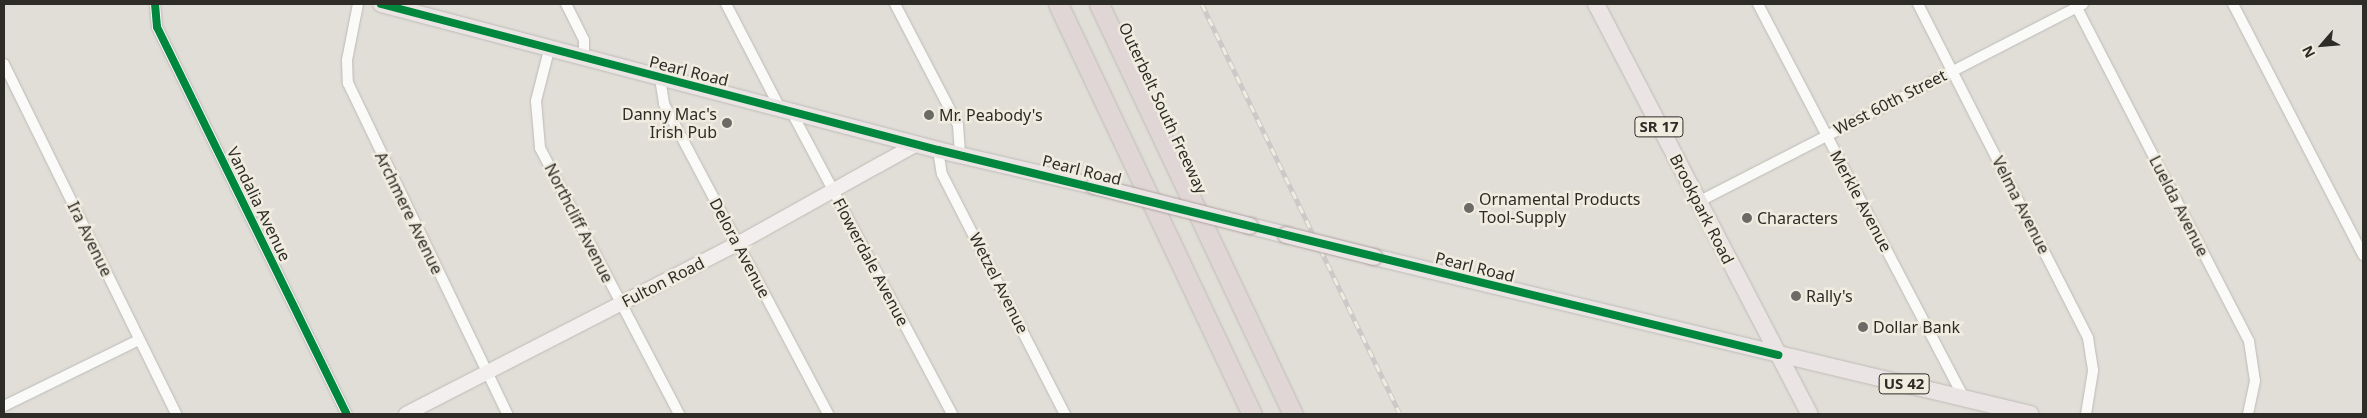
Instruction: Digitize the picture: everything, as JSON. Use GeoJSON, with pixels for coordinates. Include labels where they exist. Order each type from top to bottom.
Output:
{"type":"FeatureCollection","features":[{"type":"Feature","properties":{"kind":"highway"},"geometry":{"type":"LineString","coordinates":[[1058,4],[1252,414]]}},
{"type":"Feature","properties":{"kind":"highway","name":"Outerbelt South Freeway"},"geometry":{"type":"LineString","coordinates":[[1099,4],[1293,414]]}},
{"type":"Feature","properties":{"kind":"main road","name":"Pearl Road"},"geometry":{"type":"LineString","coordinates":[[381,4],[549,50],[786,109],[938,150],[1094,186],[1778,356],[2030,414]]}},
{"type":"Feature","properties":{"kind":"main road","name":"Brookpark Road"},"geometry":{"type":"LineString","coordinates":[[1596,4],[1809,414]]}},
{"type":"Feature","properties":{"kind":"main road","name":"Fulton Road"},"geometry":{"type":"LineString","coordinates":[[406,414],[737,244],[834,192],[917,144]]}},
{"type":"Feature","properties":{"kind":"street","name":"Vandalia Avenue"},"geometry":{"type":"LineString","coordinates":[[155,4],[157,27],[347,414]]}},
{"type":"Feature","properties":{"kind":"street","name":"Archmere Avenue"},"geometry":{"type":"LineString","coordinates":[[358,4],[347,60],[348,83],[486,372],[508,414]]}},
{"type":"Feature","properties":{"kind":"street"},"geometry":{"type":"LineString","coordinates":[[566,4],[584,40],[584,59]]}},
{"type":"Feature","properties":{"kind":"street","name":"Flowerdale Avenue"},"geometry":{"type":"LineString","coordinates":[[726,4],[834,192],[952,414]]}},
{"type":"Feature","properties":{"kind":"street"},"geometry":{"type":"LineString","coordinates":[[894,4],[958,125],[960,155]]}},
{"type":"Feature","properties":{"kind":"street","name":"Merkle Avenue"},"geometry":{"type":"LineString","coordinates":[[1758,4],[1964,398]]}},
{"type":"Feature","properties":{"kind":"street","name":"Velma Avenue"},"geometry":{"type":"LineString","coordinates":[[1918,4],[2088,338],[2093,371],[2086,414]]}},
{"type":"Feature","properties":{"kind":"street"},"geometry":{"type":"LineString","coordinates":[[2233,4],[2363,255]]}},
{"type":"Feature","properties":{"kind":"street","name":"West 60th Street"},"geometry":{"type":"LineString","coordinates":[[1698,202],[2078,5]]}},
{"type":"Feature","properties":{"kind":"street","name":"Luelda Avenue"},"geometry":{"type":"LineString","coordinates":[[2078,5],[2249,341],[2255,381],[2248,414]]}},
{"type":"Feature","properties":{"kind":"street","name":"Northcliff Avenue"},"geometry":{"type":"LineString","coordinates":[[549,50],[536,101],[538,139],[679,414]]}},
{"type":"Feature","properties":{"kind":"street","name":"Ira Avenue"},"geometry":{"type":"LineString","coordinates":[[4,64],[176,414]]}},
{"type":"Feature","properties":{"kind":"street","name":"Delora Avenue"},"geometry":{"type":"LineString","coordinates":[[660,78],[664,104],[828,414]]}},
{"type":"Feature","properties":{"kind":"street","name":"Wetzel Avenue"},"geometry":{"type":"LineString","coordinates":[[938,150],[942,174],[1065,414]]}},
{"type":"Feature","properties":{"kind":"street"},"geometry":{"type":"LineString","coordinates":[[7,414],[4,407],[139,340]]}},
{"type":"Feature","properties":{"kind":"railway"},"geometry":{"type":"LineString","coordinates":[[1202,4],[1400,414]]}},
{"type":"Feature","properties":{"kind":"cycle path"},"geometry":{"type":"LineString","coordinates":[[155,4],[157,27],[347,414]]}},
{"type":"Feature","properties":{"kind":"cycle path"},"geometry":{"type":"LineString","coordinates":[[381,4],[938,150],[1778,355]]}},
{"type":"Feature","properties":{"kind":"place","name":"Mr. Peabody's"},"geometry":{"type":"Point","coordinates":[929,115]}},
{"type":"Feature","properties":{"kind":"place","name":"Danny Mac's Irish Pub"},"geometry":{"type":"Point","coordinates":[727,123]}},
{"type":"Feature","properties":{"kind":"place","name":"Ornamental Products Tool-Supply"},"geometry":{"type":"Point","coordinates":[1469,208]}},
{"type":"Feature","properties":{"kind":"place","name":"Characters"},"geometry":{"type":"Point","coordinates":[1747,218]}},
{"type":"Feature","properties":{"kind":"place","name":"Rally's"},"geometry":{"type":"Point","coordinates":[1796,296]}},
{"type":"Feature","properties":{"kind":"place","name":"Dollar Bank"},"geometry":{"type":"Point","coordinates":[1863,327]}}]}
